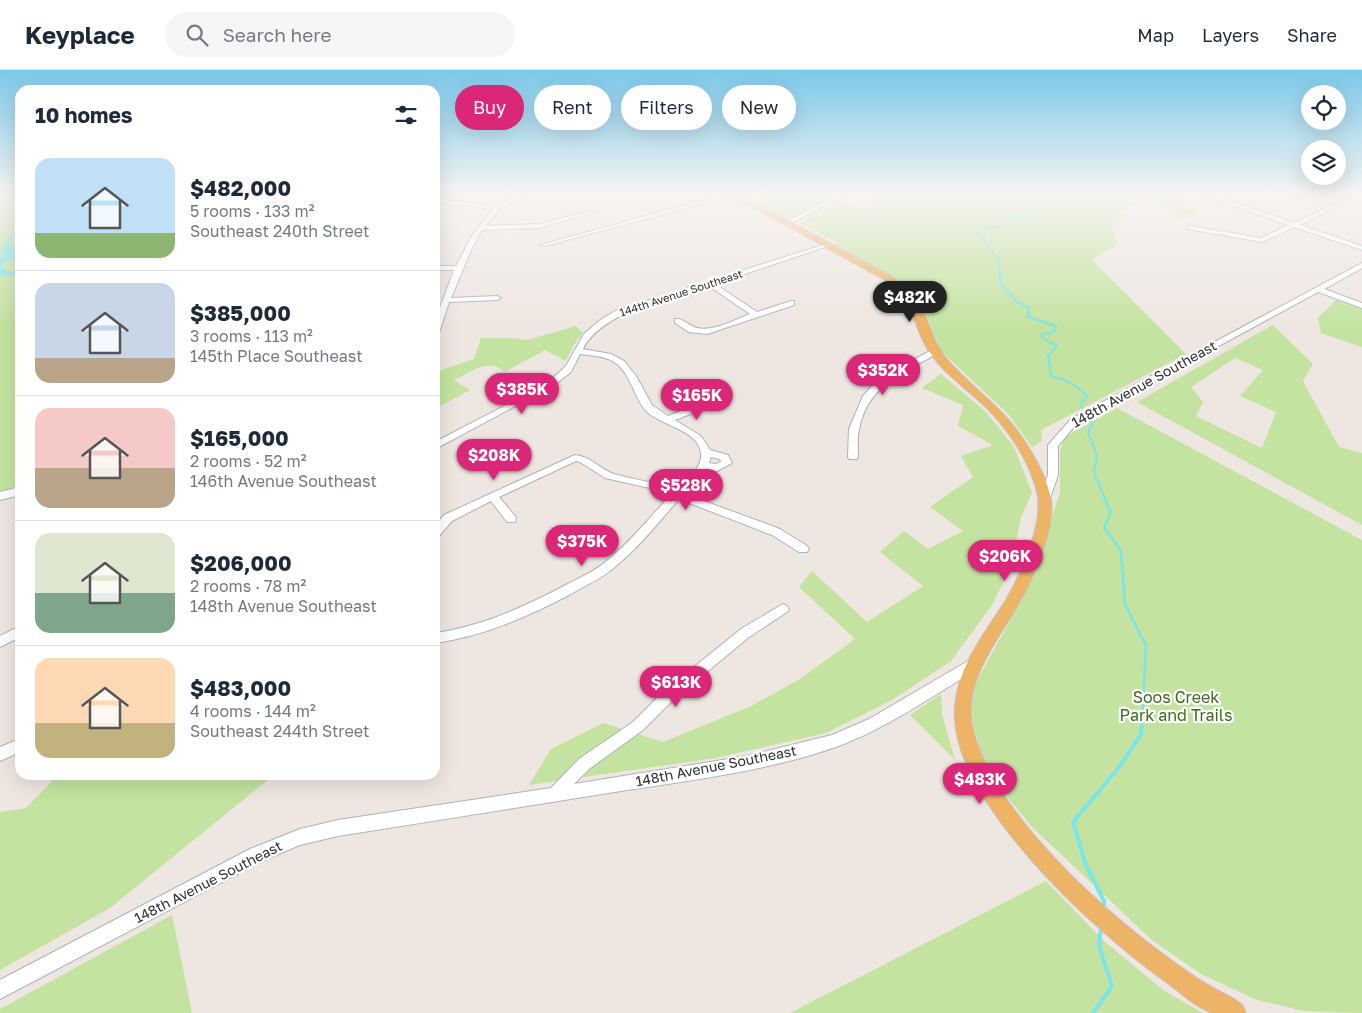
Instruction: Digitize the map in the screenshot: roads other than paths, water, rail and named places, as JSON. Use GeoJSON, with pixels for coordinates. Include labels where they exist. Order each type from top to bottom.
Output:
{"type":"FeatureCollection","features":[{"type":"Feature","properties":{"kind":"main road"},"geometry":{"type":"LineString","coordinates":[[811,238],[888,278],[907,292],[917,306],[934,352],[985,400],[1007,424],[1027,458],[1044,498]]}},
{"type":"Feature","properties":{"kind":"main road","name":"148th Avenue Southeast"},"geometry":{"type":"LineString","coordinates":[[973,665],[1017,592],[1041,530],[1044,498]]}},
{"type":"Feature","properties":{"kind":"main road"},"geometry":{"type":"LineString","coordinates":[[973,665],[964,702],[964,732],[974,760],[993,794],[1013,822],[1050,865],[1092,909],[1118,932],[1180,980],[1235,1013]]}},
{"type":"Feature","properties":{"kind":"street"},"geometry":{"type":"LineString","coordinates":[[440,319],[458,268],[476,238]]}},
{"type":"Feature","properties":{"kind":"street"},"geometry":{"type":"LineString","coordinates":[[543,245],[569,238]]}},
{"type":"Feature","properties":{"kind":"street"},"geometry":{"type":"LineString","coordinates":[[1246,238],[1257,240],[1261,238]]}},
{"type":"Feature","properties":{"kind":"street"},"geometry":{"type":"LineString","coordinates":[[1333,238],[1362,248]]}},
{"type":"Feature","properties":{"kind":"street","name":"144th Avenue Southeast"},"geometry":{"type":"LineString","coordinates":[[440,443],[540,391],[566,372],[584,340],[594,329],[618,313],[825,246]]}},
{"type":"Feature","properties":{"kind":"street","name":"148th Avenue Southeast"},"geometry":{"type":"LineString","coordinates":[[1044,498],[1053,475],[1053,445],[1056,438],[1074,421],[1362,266]]}},
{"type":"Feature","properties":{"kind":"street"},"geometry":{"type":"LineString","coordinates":[[440,268],[458,268]]}},
{"type":"Feature","properties":{"kind":"street"},"geometry":{"type":"LineString","coordinates":[[709,282],[756,315]]}},
{"type":"Feature","properties":{"kind":"street"},"geometry":{"type":"LineString","coordinates":[[1318,289],[1362,306]]}},
{"type":"Feature","properties":{"kind":"street"},"geometry":{"type":"LineString","coordinates":[[447,300],[496,298]]}},
{"type":"Feature","properties":{"kind":"street"},"geometry":{"type":"LineString","coordinates":[[678,321],[692,330],[707,332],[791,303]]}},
{"type":"Feature","properties":{"kind":"street"},"geometry":{"type":"LineString","coordinates":[[440,638],[455,636],[519,615],[592,577],[617,560],[687,486],[703,465],[705,452],[697,438],[658,416],[645,403],[628,368],[622,362],[603,354],[578,351]]}},
{"type":"Feature","properties":{"kind":"street"},"geometry":{"type":"LineString","coordinates":[[853,457],[854,428],[866,398],[876,387],[899,371],[934,352]]}},
{"type":"Feature","properties":{"kind":"street"},"geometry":{"type":"LineString","coordinates":[[667,420],[718,400]]}},
{"type":"Feature","properties":{"kind":"street"},"geometry":{"type":"LineString","coordinates":[[703,465],[717,468],[727,463],[724,458],[705,452]]}},
{"type":"Feature","properties":{"kind":"street"},"geometry":{"type":"LineString","coordinates":[[440,527],[448,518],[574,453],[608,476],[652,485],[678,494],[776,532],[803,549]]}},
{"type":"Feature","properties":{"kind":"street"},"geometry":{"type":"LineString","coordinates":[[0,496],[15,492]]}},
{"type":"Feature","properties":{"kind":"street"},"geometry":{"type":"LineString","coordinates":[[492,496],[511,519]]}},
{"type":"Feature","properties":{"kind":"street"},"geometry":{"type":"LineString","coordinates":[[556,793],[584,764],[638,726],[667,697],[738,639],[783,609]]}},
{"type":"Feature","properties":{"kind":"street"},"geometry":{"type":"LineString","coordinates":[[0,642],[15,634]]}},
{"type":"Feature","properties":{"kind":"street","name":"148th Avenue Southeast"},"geometry":{"type":"LineString","coordinates":[[0,990],[256,855],[300,837],[338,828],[748,763],[818,746],[874,723],[973,665]]}},
{"type":"Feature","properties":{"kind":"street"},"geometry":{"type":"LineString","coordinates":[[0,754],[15,747]]}},
{"type":"Feature","properties":{"kind":"water"},"geometry":{"type":"Polygon","coordinates":[[[8,238],[13,238],[8,244],[15,245],[15,259],[6,261],[1,266],[7,271],[15,271],[15,275],[0,276],[0,260],[8,238]]]}},
{"type":"Feature","properties":{"kind":"waterway"},"geometry":{"type":"LineString","coordinates":[[984,238],[983,240],[998,260],[1001,284],[1017,302],[1029,308],[1028,317],[1056,326],[1054,332],[1043,334],[1042,338],[1057,346],[1048,356],[1051,376],[1071,383],[1087,396],[1081,404],[1082,408]]}},
{"type":"Feature","properties":{"kind":"waterway"},"geometry":{"type":"LineString","coordinates":[[1091,420],[1092,425],[1088,432],[1097,455],[1094,473],[1104,496]]}},
{"type":"Feature","properties":{"kind":"waterway"},"geometry":{"type":"LineString","coordinates":[[1103,495],[1111,512],[1104,528],[1121,550],[1125,604],[1146,646],[1142,720]]}},
{"type":"Feature","properties":{"kind":"waterway"},"geometry":{"type":"LineString","coordinates":[[1104,907],[1104,901],[1086,865],[1073,822],[1121,765],[1141,734],[1142,719]]}},
{"type":"Feature","properties":{"kind":"waterway"},"geometry":{"type":"LineString","coordinates":[[1093,1013],[1112,986],[1099,946],[1101,928]]}},
{"type":"Feature","properties":{"kind":"park label","name":"Soos Creek Park and Trails"},"geometry":{"type":"Point","coordinates":[1176,706]}}]}
